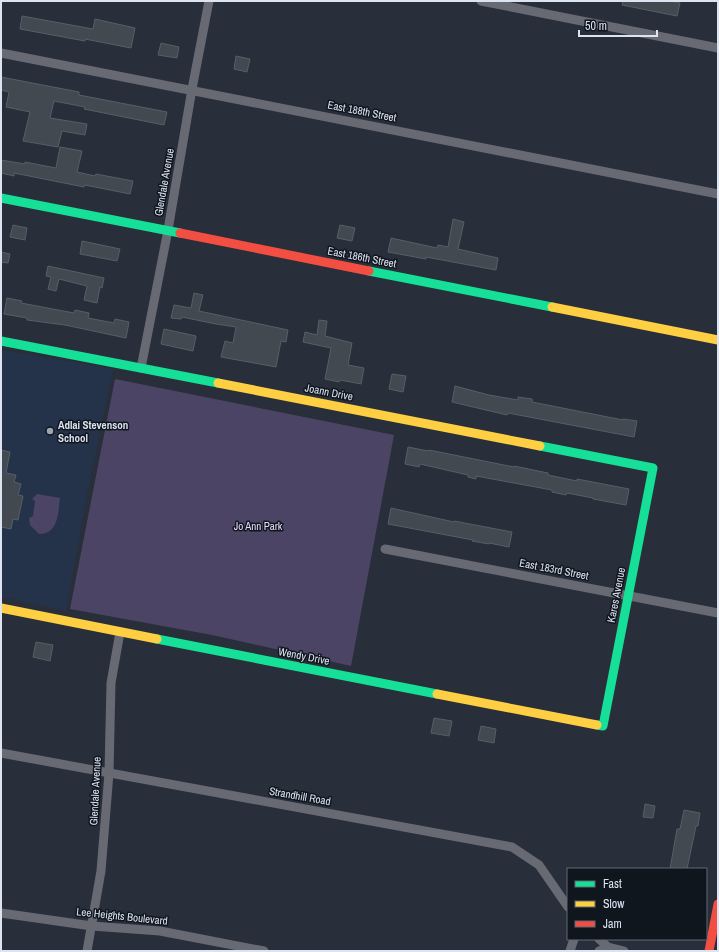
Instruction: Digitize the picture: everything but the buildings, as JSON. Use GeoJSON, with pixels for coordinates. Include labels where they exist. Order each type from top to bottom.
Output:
{"type":"FeatureCollection","features":[{"type":"Feature","properties":{"kind":"street","name":"Glendale Avenue"},"geometry":{"type":"LineString","coordinates":[[141,368],[168,230],[192,89],[209,1]]}},
{"type":"Feature","properties":{"kind":"street"},"geometry":{"type":"LineString","coordinates":[[481,1],[718,48]]}},
{"type":"Feature","properties":{"kind":"street","name":"East 188th Street"},"geometry":{"type":"LineString","coordinates":[[1,53],[192,89],[718,194]]}},
{"type":"Feature","properties":{"kind":"street","name":"East 186th Street"},"geometry":{"type":"LineString","coordinates":[[1,198],[718,340]]}},
{"type":"Feature","properties":{"kind":"street","name":"Joann Drive"},"geometry":{"type":"LineString","coordinates":[[1,341],[653,468]]}},
{"type":"Feature","properties":{"kind":"street","name":"Kares Avenue"},"geometry":{"type":"LineString","coordinates":[[603,726],[653,468]]}},
{"type":"Feature","properties":{"kind":"street","name":"East 183rd Street"},"geometry":{"type":"LineString","coordinates":[[385,549],[718,613]]}},
{"type":"Feature","properties":{"kind":"street","name":"Wendy Drive"},"geometry":{"type":"LineString","coordinates":[[1,608],[603,726]]}},
{"type":"Feature","properties":{"kind":"street","name":"Glendale Avenue"},"geometry":{"type":"LineString","coordinates":[[87,951],[101,871],[109,773],[110,683],[120,632]]}},
{"type":"Feature","properties":{"kind":"street","name":"Strandhill Road"},"geometry":{"type":"LineString","coordinates":[[1,753],[512,847],[539,865],[567,906]]}},
{"type":"Feature","properties":{"kind":"street"},"geometry":{"type":"LineString","coordinates":[[709,951],[718,904]]}},
{"type":"Feature","properties":{"kind":"street","name":"Lee Heights Boulevard"},"geometry":{"type":"LineString","coordinates":[[1,913],[92,926],[160,931],[264,951]]}},
{"type":"Feature","properties":{"kind":"street"},"geometry":{"type":"LineString","coordinates":[[570,951],[574,940]]}},
{"type":"Feature","properties":{"kind":"street"},"geometry":{"type":"LineString","coordinates":[[600,940],[604,949],[624,951]]}},
{"type":"Feature","properties":{"kind":"shaded area","name":"Adlai Stevenson School"},"geometry":{"type":"Polygon","coordinates":[[[1,350],[113,369],[87,494],[66,611],[1,597],[1,350]]]}},
{"type":"Feature","properties":{"kind":"green space","name":"Jo Ann Park"},"geometry":{"type":"Polygon","coordinates":[[[115,379],[394,435],[351,666],[212,635],[70,609],[115,379]]]}},
{"type":"Feature","properties":{"kind":"green space"},"geometry":{"type":"Polygon","coordinates":[[[37,494],[60,498],[58,516],[54,526],[46,533],[39,534],[30,525],[29,518],[33,516],[35,501],[32,499],[37,494]]]}},
{"type":"Feature","properties":{"kind":"traffic: fast"},"geometry":{"type":"LineString","coordinates":[[1,198],[180,233]]}},
{"type":"Feature","properties":{"kind":"traffic: fast"},"geometry":{"type":"LineString","coordinates":[[369,271],[552,307]]}},
{"type":"Feature","properties":{"kind":"traffic: fast"},"geometry":{"type":"LineString","coordinates":[[1,341],[218,383]]}},
{"type":"Feature","properties":{"kind":"traffic: fast"},"geometry":{"type":"LineString","coordinates":[[540,446],[653,468],[603,726],[597,725]]}},
{"type":"Feature","properties":{"kind":"traffic: fast"},"geometry":{"type":"LineString","coordinates":[[157,639],[437,694]]}},
{"type":"Feature","properties":{"kind":"traffic: slow"},"geometry":{"type":"LineString","coordinates":[[552,307],[718,340]]}},
{"type":"Feature","properties":{"kind":"traffic: slow"},"geometry":{"type":"LineString","coordinates":[[218,383],[540,446]]}},
{"type":"Feature","properties":{"kind":"traffic: slow"},"geometry":{"type":"LineString","coordinates":[[1,608],[157,639]]}},
{"type":"Feature","properties":{"kind":"traffic: slow"},"geometry":{"type":"LineString","coordinates":[[437,694],[597,725]]}},
{"type":"Feature","properties":{"kind":"traffic: jam"},"geometry":{"type":"LineString","coordinates":[[180,233],[369,271]]}},
{"type":"Feature","properties":{"kind":"traffic: jam"},"geometry":{"type":"LineString","coordinates":[[709,951],[718,904]]}},
{"type":"Feature","properties":{"kind":"place","name":"Adlai Stevenson School"},"geometry":{"type":"Point","coordinates":[50,431]}}]}
